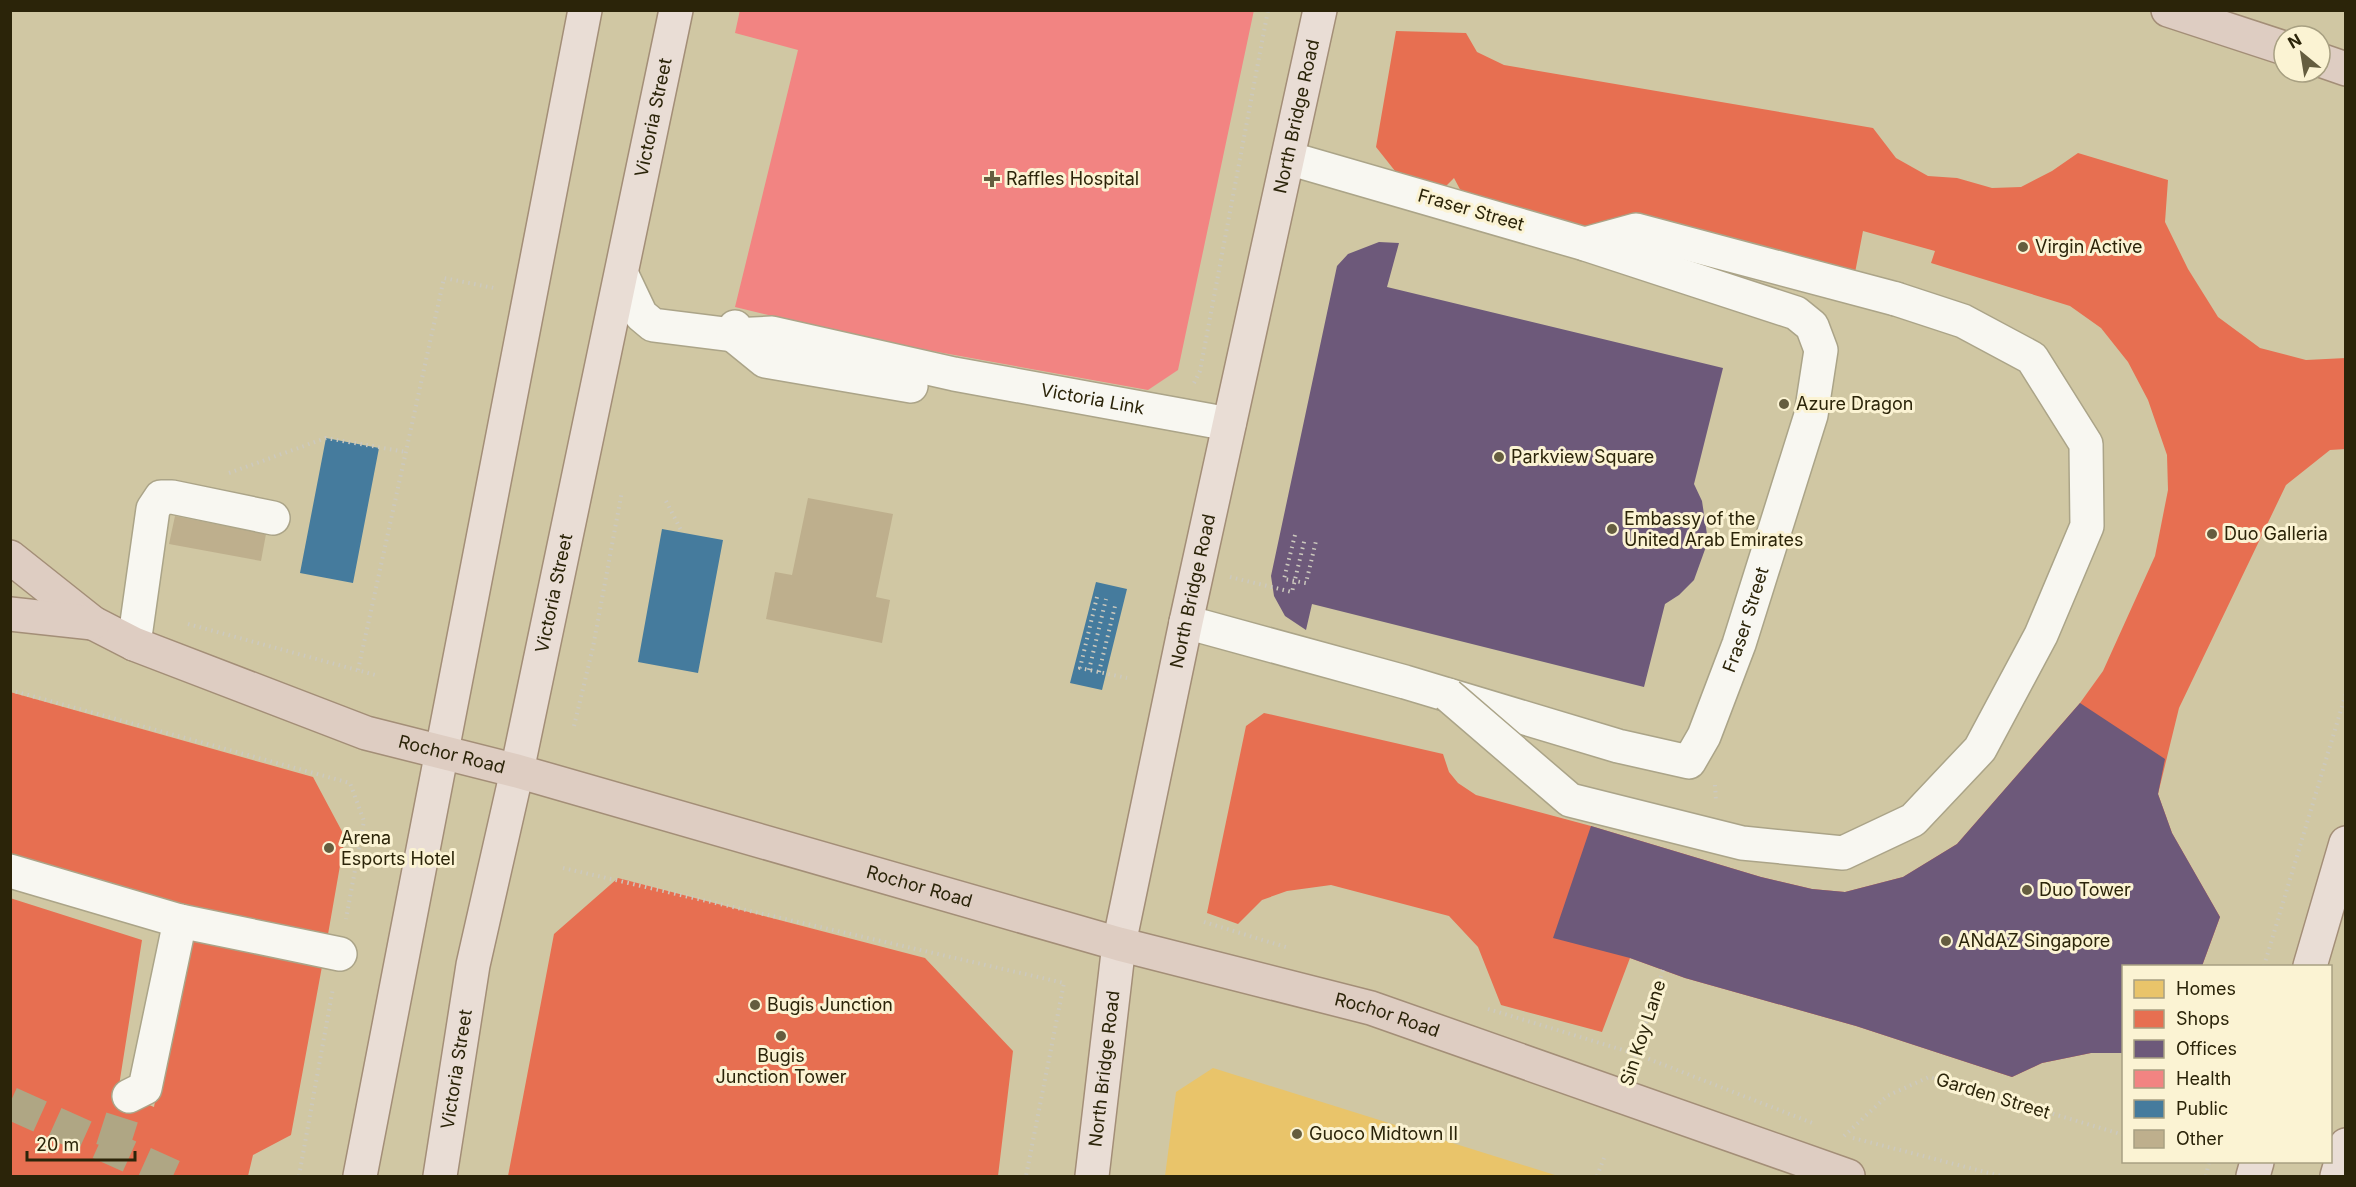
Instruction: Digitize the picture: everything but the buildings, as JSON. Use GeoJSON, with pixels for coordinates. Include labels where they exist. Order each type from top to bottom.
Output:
{"type":"FeatureCollection","features":[{"type":"Feature","properties":{"kind":"highway"},"geometry":{"type":"LineString","coordinates":[[2168,10],[2272,44]]}},
{"type":"Feature","properties":{"kind":"highway","name":"Rochor Road"},"geometry":{"type":"LineString","coordinates":[[10,557],[93,623],[134,644],[366,733],[517,771],[1119,944],[1371,1008],[1848,1176]]}},
{"type":"Feature","properties":{"kind":"highway"},"geometry":{"type":"LineString","coordinates":[[10,614],[93,623]]}},
{"type":"Feature","properties":{"kind":"main road"},"geometry":{"type":"LineString","coordinates":[[360,1176],[585,10]]}},
{"type":"Feature","properties":{"kind":"main road","name":"Victoria Street"},"geometry":{"type":"LineString","coordinates":[[440,1176],[473,965],[517,771],[676,10]]}},
{"type":"Feature","properties":{"kind":"main road","name":"North Bridge Road"},"geometry":{"type":"LineString","coordinates":[[1092,1176],[1119,944],[1186,622],[1320,10]]}},
{"type":"Feature","properties":{"kind":"main road"},"geometry":{"type":"LineString","coordinates":[[2310,965],[2346,843]]}},
{"type":"Feature","properties":{"kind":"main road"},"geometry":{"type":"LineString","coordinates":[[2337,1176],[2346,1145]]}},
{"type":"Feature","properties":{"kind":"lane","name":"Fraser Street"},"geometry":{"type":"LineString","coordinates":[[1186,622],[1448,695],[1618,747],[1689,762],[1704,735],[1739,644],[1811,415],[1821,350],[1812,326],[1796,313],[1595,240],[1288,158]]}},
{"type":"Feature","properties":{"kind":"lane"},"geometry":{"type":"LineString","coordinates":[[1448,695],[1570,800],[1742,843],[1843,853],[1913,820],[1980,749],[2041,635],[2087,526],[2086,444],[2032,358],[1963,321],[1896,299],[1636,230],[1595,240]]}},
{"type":"Feature","properties":{"kind":"lane","name":"Victoria Link"},"geometry":{"type":"LineString","coordinates":[[622,275],[641,315],[653,325],[733,335],[772,333],[1100,410],[1227,435]]}},
{"type":"Feature","properties":{"kind":"lane","name":"Victoria Link"},"geometry":{"type":"LineString","coordinates":[[733,335],[765,360],[954,374]]}},
{"type":"Feature","properties":{"kind":"lane"},"geometry":{"type":"LineString","coordinates":[[134,644],[153,509],[161,497],[172,497],[273,518]]}},
{"type":"Feature","properties":{"kind":"lane"},"geometry":{"type":"LineString","coordinates":[[10,871],[180,921],[340,954]]}},
{"type":"Feature","properties":{"kind":"lane"},"geometry":{"type":"LineString","coordinates":[[137,1092],[180,921]]}},
{"type":"Feature","properties":{"kind":"path"},"geometry":{"type":"LineString","coordinates":[[1191,389],[1200,371],[1268,10]]}},
{"type":"Feature","properties":{"kind":"path"},"geometry":{"type":"LineString","coordinates":[[358,670],[444,278],[494,288],[496,277]]}},
{"type":"Feature","properties":{"kind":"path"},"geometry":{"type":"LineString","coordinates":[[227,474],[326,438],[406,452]]}},
{"type":"Feature","properties":{"kind":"path"},"geometry":{"type":"LineString","coordinates":[[574,726],[593,647],[622,491]]}},
{"type":"Feature","properties":{"kind":"path"},"geometry":{"type":"LineString","coordinates":[[666,501],[682,532]]}},
{"type":"Feature","properties":{"kind":"path"},"geometry":{"type":"LineString","coordinates":[[1294,536],[1284,579],[1306,583],[1316,541]]}},
{"type":"Feature","properties":{"kind":"path"},"geometry":{"type":"LineString","coordinates":[[1225,576],[1292,592],[1305,538]]}},
{"type":"Feature","properties":{"kind":"path"},"geometry":{"type":"LineString","coordinates":[[1097,597],[1080,668],[1127,678]]}},
{"type":"Feature","properties":{"kind":"path"},"geometry":{"type":"LineString","coordinates":[[1089,670],[1106,599]]}},
{"type":"Feature","properties":{"kind":"path"},"geometry":{"type":"LineString","coordinates":[[1099,672],[1116,602]]}},
{"type":"Feature","properties":{"kind":"path"},"geometry":{"type":"LineString","coordinates":[[139,611],[379,676]]}},
{"type":"Feature","properties":{"kind":"path"},"geometry":{"type":"LineString","coordinates":[[10,690],[350,783],[364,821],[299,1176]]}},
{"type":"Feature","properties":{"kind":"path"},"geometry":{"type":"LineString","coordinates":[[2264,965],[2346,693]]}},
{"type":"Feature","properties":{"kind":"path"},"geometry":{"type":"LineString","coordinates":[[563,868],[1064,983],[1026,1176]]}},
{"type":"Feature","properties":{"kind":"path","name":"Sin Koy Lane"},"geometry":{"type":"LineString","coordinates":[[1623,1096],[1663,970]]}},
{"type":"Feature","properties":{"kind":"path"},"geometry":{"type":"LineString","coordinates":[[1635,1054],[1822,1127]]}},
{"type":"Feature","properties":{"kind":"path","name":"Garden Street"},"geometry":{"type":"LineString","coordinates":[[1844,1136],[1887,1096],[1929,1077],[2122,1134]]}},
{"type":"Feature","properties":{"kind":"path"},"geometry":{"type":"LineString","coordinates":[[1833,1131],[1844,1136],[2001,1176]]}},
{"type":"Feature","properties":{"kind":"path"},"geometry":{"type":"LineString","coordinates":[[1597,1176],[1604,1158]]}},
{"type":"Feature","properties":{"kind":"tunnel"},"geometry":{"type":"LineString","coordinates":[[112,1149],[129,1096]]}},
{"type":"Feature","properties":{"kind":"tunnel"},"geometry":{"type":"LineString","coordinates":[[10,1103],[173,1176]]}},
{"type":"Feature","properties":{"kind":"place","name":"Raffles Hospital"},"geometry":{"type":"Point","coordinates":[992,179]}},
{"type":"Feature","properties":{"kind":"place","name":"Virgin Active"},"geometry":{"type":"Point","coordinates":[2023,247]}},
{"type":"Feature","properties":{"kind":"place","name":"Azure Dragon"},"geometry":{"type":"Point","coordinates":[1784,404]}},
{"type":"Feature","properties":{"kind":"place","name":"Parkview Square"},"geometry":{"type":"Point","coordinates":[1499,457]}},
{"type":"Feature","properties":{"kind":"place","name":"Embassy of the United Arab Emirates"},"geometry":{"type":"Point","coordinates":[1612,529]}},
{"type":"Feature","properties":{"kind":"place","name":"Duo Galleria"},"geometry":{"type":"Point","coordinates":[2212,534]}},
{"type":"Feature","properties":{"kind":"place","name":"Arena Esports Hotel"},"geometry":{"type":"Point","coordinates":[329,848]}},
{"type":"Feature","properties":{"kind":"place","name":"Duo Tower"},"geometry":{"type":"Point","coordinates":[2027,890]}},
{"type":"Feature","properties":{"kind":"place","name":"ANdAZ Singapore"},"geometry":{"type":"Point","coordinates":[1946,941]}},
{"type":"Feature","properties":{"kind":"place","name":"Bugis Junction"},"geometry":{"type":"Point","coordinates":[755,1005]}},
{"type":"Feature","properties":{"kind":"place","name":"Bugis Junction Tower"},"geometry":{"type":"Point","coordinates":[781,1036]}},
{"type":"Feature","properties":{"kind":"place","name":"Guoco Midtown II"},"geometry":{"type":"Point","coordinates":[1297,1134]}}]}
